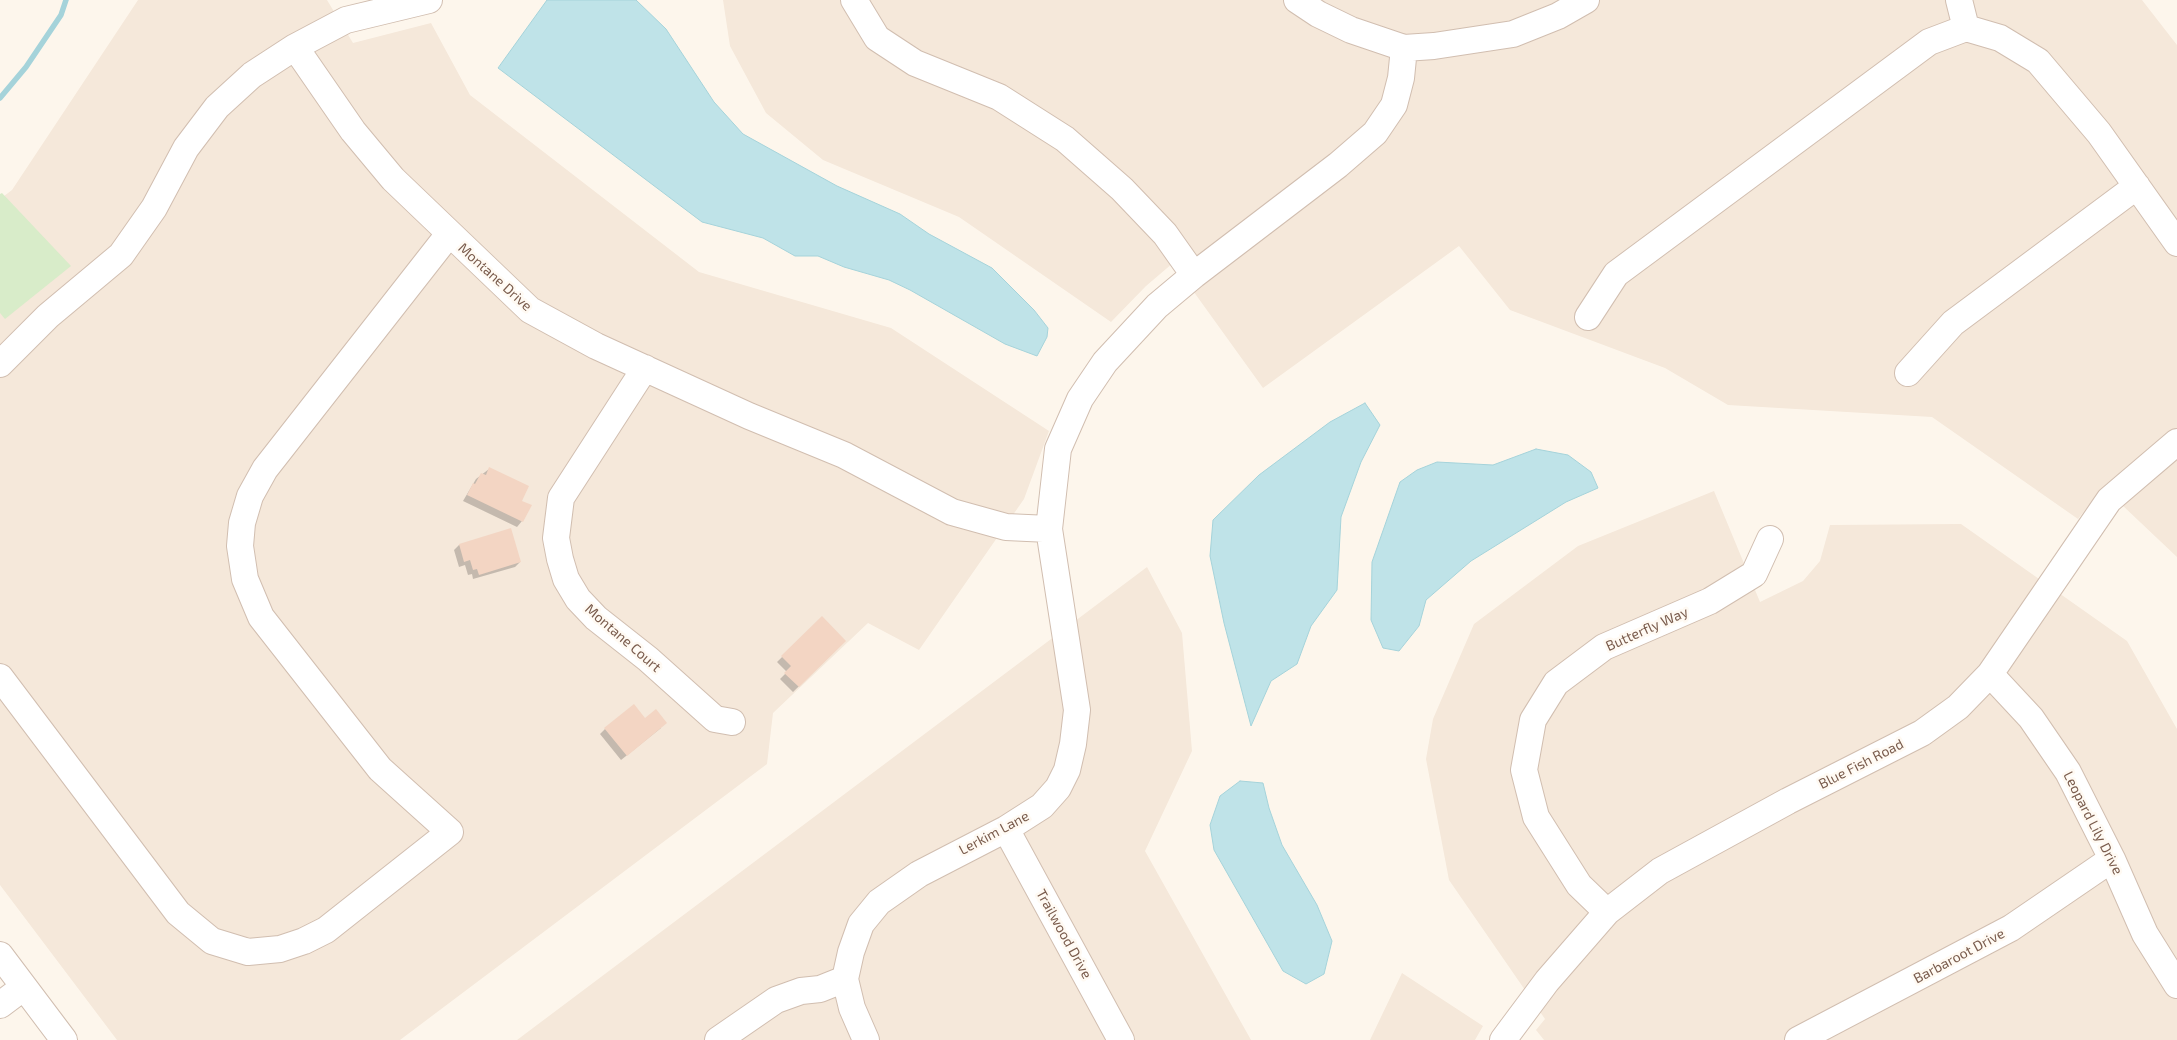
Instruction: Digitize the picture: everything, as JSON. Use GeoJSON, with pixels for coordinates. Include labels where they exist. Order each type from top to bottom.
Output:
{"type":"FeatureCollection","features":[{"type":"Feature","properties":{"kind":"street"},"geometry":{"type":"LineString","coordinates":[[0,364],[48,316],[121,255],[154,208],[186,148],[216,107],[252,75],[295,48],[346,20],[429,0]]}},
{"type":"Feature","properties":{"kind":"street"},"geometry":{"type":"LineString","coordinates":[[854,0],[877,38],[908,58],[999,97],[1065,139],[1122,189],[1165,234],[1194,275]]}},
{"type":"Feature","properties":{"kind":"street"},"geometry":{"type":"LineString","coordinates":[[1297,0],[1318,14],[1351,30],[1404,48],[1434,46],[1513,34],[1558,16],[1586,0]]}},
{"type":"Feature","properties":{"kind":"street"},"geometry":{"type":"LineString","coordinates":[[1959,0],[1966,28]]}},
{"type":"Feature","properties":{"kind":"street"},"geometry":{"type":"LineString","coordinates":[[1588,317],[1616,274],[1929,42],[1966,28],[2000,38],[2038,61],[2099,133],[2177,243]]}},
{"type":"Feature","properties":{"kind":"street","name":"Montane Drive"},"geometry":{"type":"LineString","coordinates":[[295,48],[353,131],[392,179],[530,310],[596,346],[749,416],[844,455],[952,512],[1006,527],[1050,530]]}},
{"type":"Feature","properties":{"kind":"street","name":"Lerkim Lane"},"geometry":{"type":"LineString","coordinates":[[866,1040],[852,1008],[845,979],[851,952],[861,924],[879,902],[918,874],[1006,829],[1042,806],[1058,788],[1067,770],[1073,744],[1077,710],[1070,656],[1057,588],[1050,530],[1058,449],[1080,399],[1105,362],[1157,306],[1375,133],[1394,105],[1401,78],[1404,48]]}},
{"type":"Feature","properties":{"kind":"street"},"geometry":{"type":"LineString","coordinates":[[1908,373],[1953,323],[2137,186]]}},
{"type":"Feature","properties":{"kind":"street"},"geometry":{"type":"LineString","coordinates":[[0,677],[178,913],[212,941],[248,952],[280,949],[304,941],[326,930],[450,832],[380,769],[261,617],[245,579],[240,546],[242,523],[250,496],[266,468],[449,234]]}},
{"type":"Feature","properties":{"kind":"street","name":"Montane Court"},"geometry":{"type":"LineString","coordinates":[[645,368],[561,498],[556,538],[560,559],[566,579],[578,599],[596,618],[648,659],[715,719],[732,722]]}},
{"type":"Feature","properties":{"kind":"street","name":"Blue Fish Road"},"geometry":{"type":"LineString","coordinates":[[1503,1040],[1547,981],[1607,912],[1660,871],[1788,801],[1922,733],[1958,707],[1990,674],[2108,500],[2177,442]]}},
{"type":"Feature","properties":{"kind":"street","name":"Butterfly Way"},"geometry":{"type":"LineString","coordinates":[[1607,912],[1579,885],[1536,817],[1524,770],[1533,720],[1556,683],[1604,647],[1710,601],[1754,574],[1770,539]]}},
{"type":"Feature","properties":{"kind":"street","name":"Leopard Lily Drive"},"geometry":{"type":"LineString","coordinates":[[1990,674],[2031,718],[2068,772],[2112,859],[2145,934],[2177,985]]}},
{"type":"Feature","properties":{"kind":"street","name":"Trailwood Drive"},"geometry":{"type":"LineString","coordinates":[[1006,829],[1121,1040]]}},
{"type":"Feature","properties":{"kind":"street","name":"Barbaroot Drive"},"geometry":{"type":"LineString","coordinates":[[1798,1040],[2011,928],[2112,859]]}},
{"type":"Feature","properties":{"kind":"street"},"geometry":{"type":"LineString","coordinates":[[0,955],[64,1040]]}},
{"type":"Feature","properties":{"kind":"street"},"geometry":{"type":"LineString","coordinates":[[718,1040],[776,1000],[801,992],[820,989],[845,979]]}},
{"type":"Feature","properties":{"kind":"street"},"geometry":{"type":"LineString","coordinates":[[0,1005],[24,988]]}},
{"type":"Feature","properties":{"kind":"shaded area"},"geometry":{"type":"Polygon","coordinates":[[[138,0],[327,0],[353,43],[431,23],[470,95],[699,272],[891,328],[1049,431],[1024,499],[919,650],[868,623],[773,713],[767,764],[400,1040],[117,1040],[0,885],[0,199],[12,190],[138,0]]]}},
{"type":"Feature","properties":{"kind":"shaded area"},"geometry":{"type":"Polygon","coordinates":[[[723,0],[2142,0],[2177,45],[2177,557],[2103,487],[2078,519],[1932,417],[1728,405],[1665,368],[1510,310],[1459,246],[1263,388],[1173,263],[1146,286],[1111,322],[959,217],[823,160],[766,113],[730,46],[723,0]]]}},
{"type":"Feature","properties":{"kind":"shaded area"},"geometry":{"type":"Polygon","coordinates":[[[1714,491],[1760,602],[1803,581],[1820,561],[1830,525],[1961,524],[2127,641],[2177,729],[2177,1040],[1544,1040],[1536,1030],[1545,1019],[1449,880],[1426,759],[1433,719],[1474,624],[1578,546],[1714,491]]]}},
{"type":"Feature","properties":{"kind":"shaded area"},"geometry":{"type":"Polygon","coordinates":[[[1147,567],[1182,633],[1192,751],[1145,851],[1251,1040],[517,1040],[1147,567]]]}},
{"type":"Feature","properties":{"kind":"shaded area"},"geometry":{"type":"Polygon","coordinates":[[[1402,973],[1483,1026],[1475,1040],[1370,1040],[1402,973]]]}},
{"type":"Feature","properties":{"kind":"green space"},"geometry":{"type":"Polygon","coordinates":[[[2,193],[71,266],[5,319],[0,313],[0,194],[2,193]]]}},
{"type":"Feature","properties":{"kind":"water"},"geometry":{"type":"Polygon","coordinates":[[[547,0],[636,0],[666,29],[714,102],[743,134],[837,186],[900,214],[929,234],[992,268],[1034,310],[1048,328],[1047,337],[1037,356],[1005,344],[889,280],[844,267],[818,256],[795,256],[763,238],[702,222],[498,68],[547,0]]]}},
{"type":"Feature","properties":{"kind":"water"},"geometry":{"type":"Polygon","coordinates":[[[1365,403],[1380,425],[1361,462],[1341,517],[1337,590],[1311,626],[1297,664],[1271,681],[1251,726],[1224,623],[1210,556],[1213,520],[1259,475],[1330,422],[1365,403]]]}},
{"type":"Feature","properties":{"kind":"water"},"geometry":{"type":"Polygon","coordinates":[[[1536,449],[1568,455],[1591,472],[1598,488],[1566,502],[1471,561],[1426,600],[1419,626],[1399,651],[1383,648],[1371,620],[1372,562],[1400,482],[1417,470],[1437,462],[1493,465],[1536,449]]]}},
{"type":"Feature","properties":{"kind":"water"},"geometry":{"type":"Polygon","coordinates":[[[1240,781],[1263,783],[1269,808],[1282,845],[1317,905],[1332,941],[1324,974],[1306,984],[1283,971],[1214,850],[1210,825],[1220,796],[1240,781]]]}},
{"type":"Feature","properties":{"kind":"building"},"geometry":{"type":"Polygon","coordinates":[[[489,467],[529,486],[522,501],[532,505],[523,522],[467,495],[473,483],[475,484],[481,473],[486,475],[489,467]]]}},
{"type":"Feature","properties":{"kind":"building"},"geometry":{"type":"Polygon","coordinates":[[[511,528],[521,562],[479,575],[477,569],[473,570],[470,560],[464,562],[459,544],[511,528]]]}},
{"type":"Feature","properties":{"kind":"building"},"geometry":{"type":"Polygon","coordinates":[[[822,616],[846,641],[799,687],[784,673],[791,666],[781,656],[822,616]]]}},
{"type":"Feature","properties":{"kind":"building"},"geometry":{"type":"Polygon","coordinates":[[[634,704],[645,718],[656,709],[667,723],[627,756],[604,728],[634,704]]]}},
{"type":"Feature","properties":{"kind":"waterway"},"geometry":{"type":"LineString","coordinates":[[0,98],[26,67],[61,15],[66,0]]}}]}
